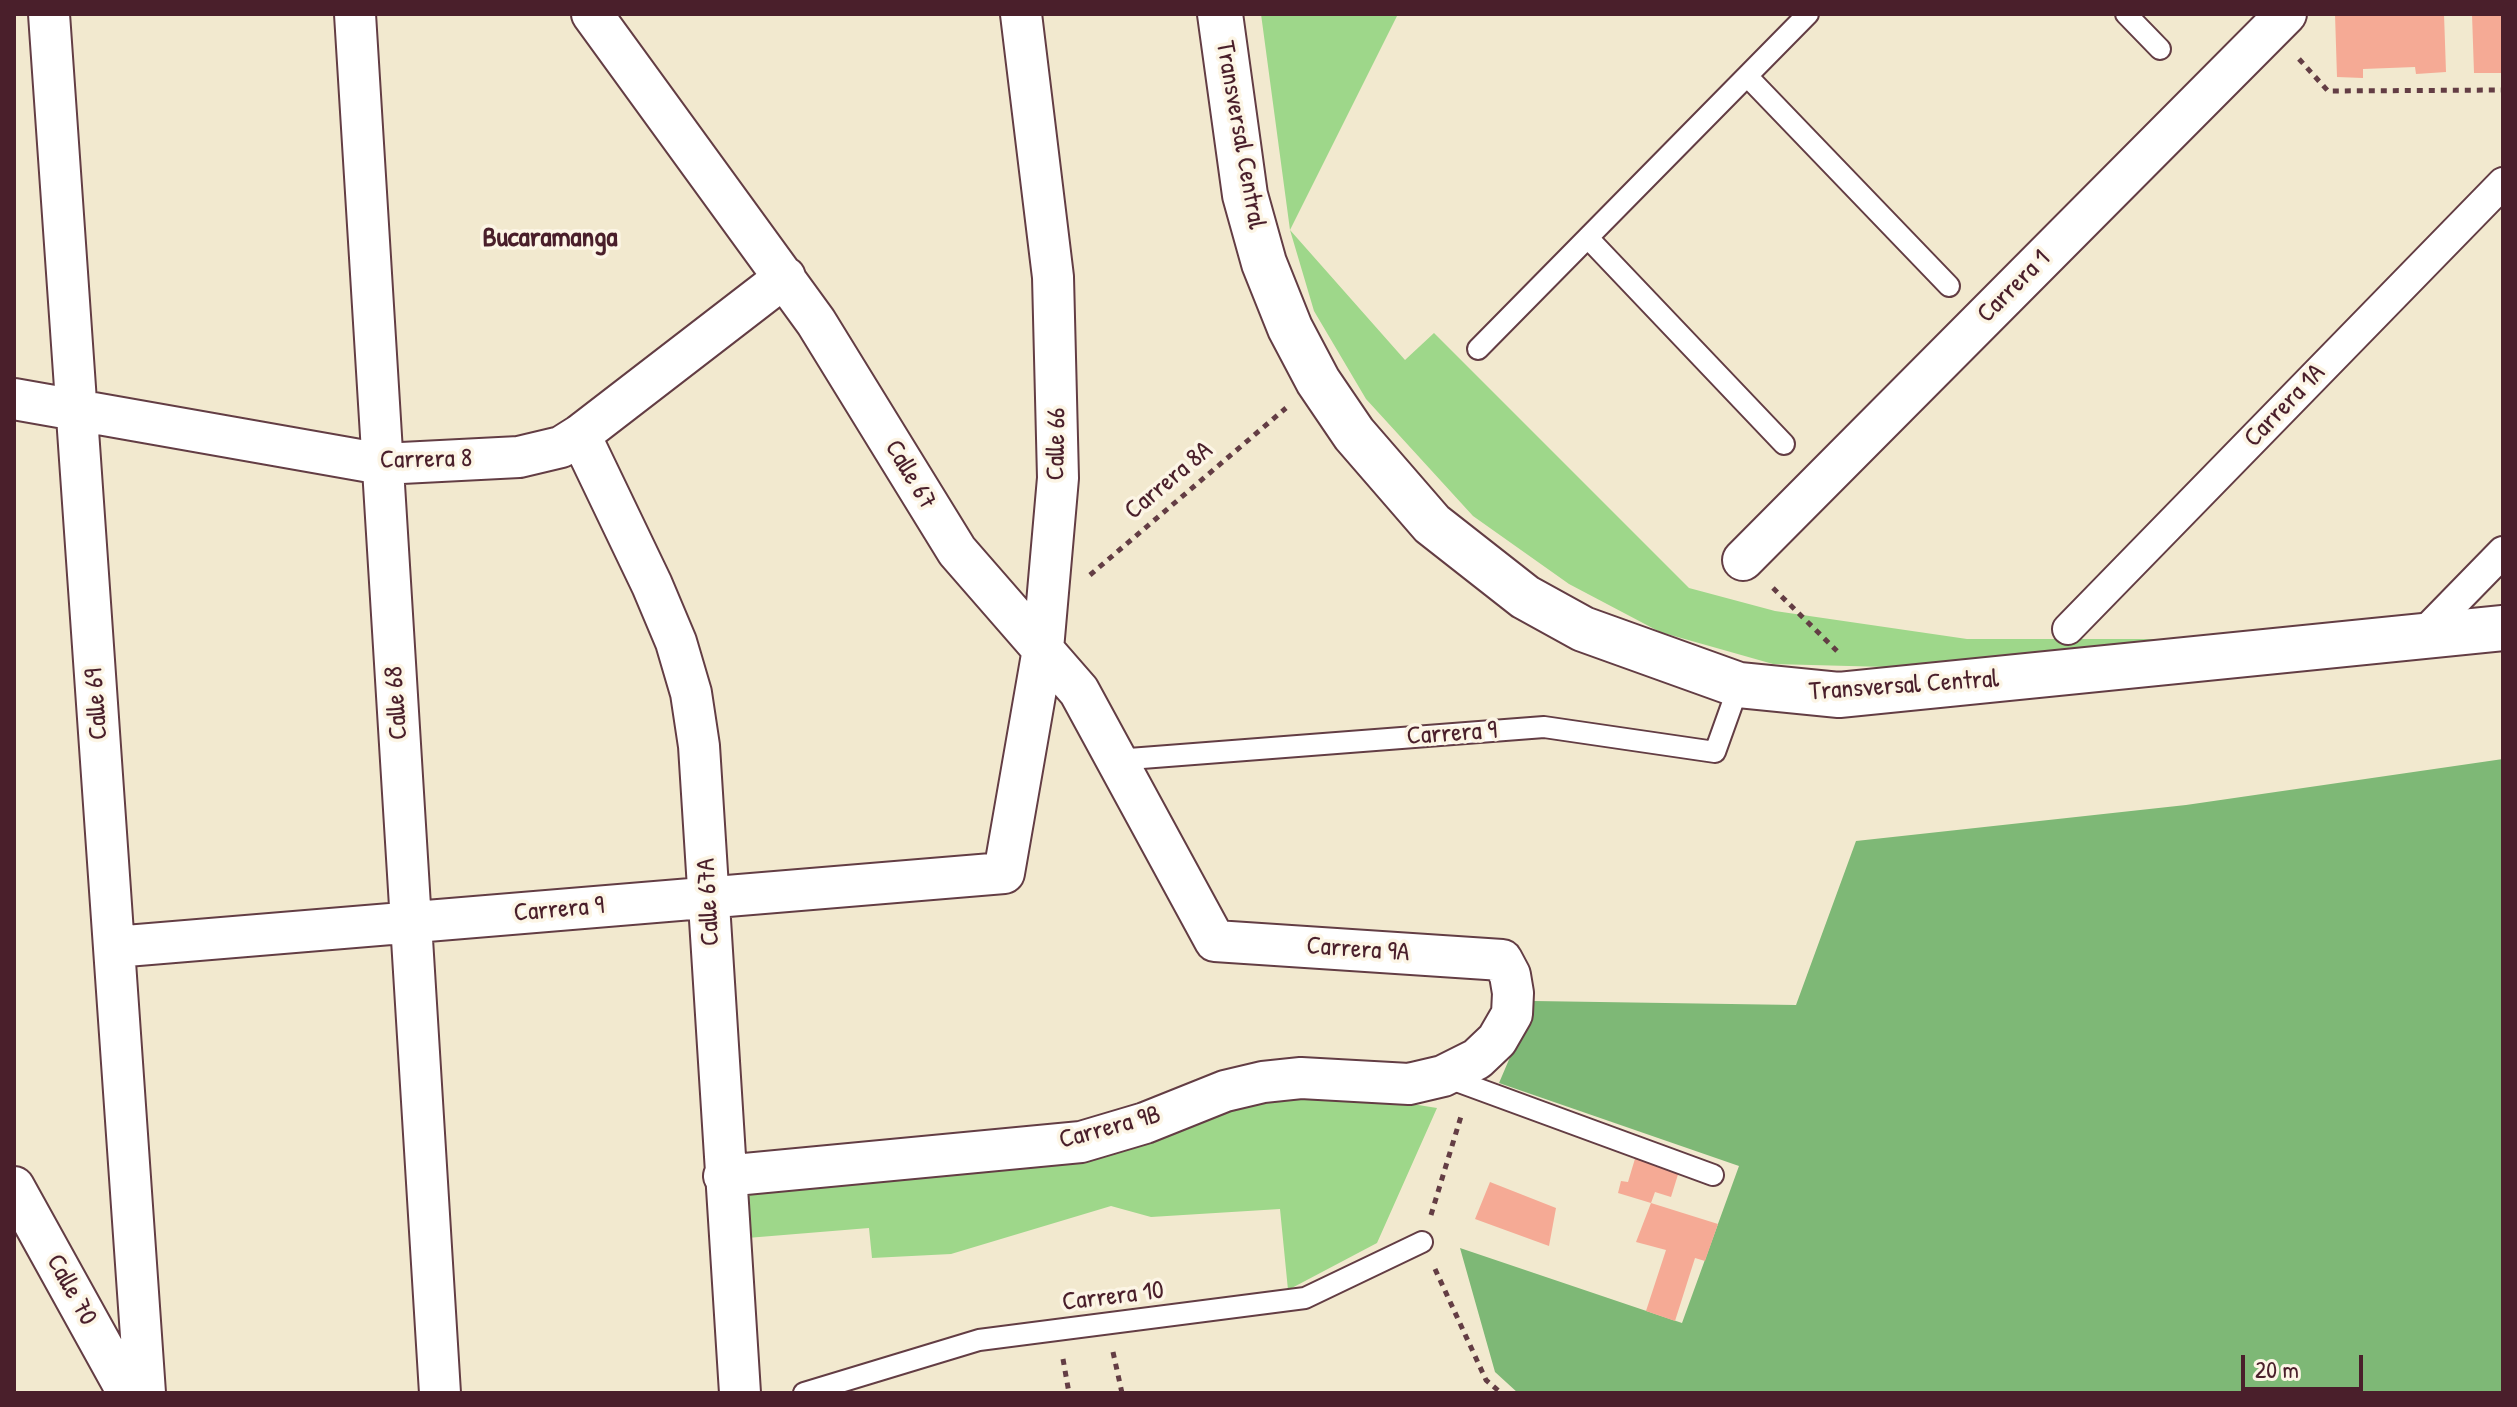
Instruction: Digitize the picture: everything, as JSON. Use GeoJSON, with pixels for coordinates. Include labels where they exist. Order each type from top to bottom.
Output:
{"type":"FeatureCollection","features":[{"type":"Feature","properties":{"kind":"main road","name":"Transversal Central"},"geometry":{"type":"LineString","coordinates":[[1220,14],[1245,195],[1264,263],[1290,328],[1318,381],[1393,482],[1432,524],[1482,567],[1525,597],[1583,629],[1739,685],[1805,694],[1879,692],[2503,628]]}},
{"type":"Feature","properties":{"kind":"street","name":"Calle 69"},"geometry":{"type":"LineString","coordinates":[[49,14],[145,1393]]}},
{"type":"Feature","properties":{"kind":"street","name":"Calle 68"},"geometry":{"type":"LineString","coordinates":[[355,14],[440,1393]]}},
{"type":"Feature","properties":{"kind":"street","name":"Calle 67"},"geometry":{"type":"LineString","coordinates":[[592,14],[785,277],[851,376],[941,529],[1045,631],[1215,941]]}},
{"type":"Feature","properties":{"kind":"street","name":"Calle 66"},"geometry":{"type":"LineString","coordinates":[[1004,873],[1045,631],[1058,478],[1058,374],[1053,277],[1021,14]]}},
{"type":"Feature","properties":{"kind":"street","name":"Carrera 1"},"geometry":{"type":"LineString","coordinates":[[1743,560],[2278,21]]}},
{"type":"Feature","properties":{"kind":"street","name":"Carrera 1A"},"geometry":{"type":"LineString","coordinates":[[2068,629],[2503,183]]}},
{"type":"Feature","properties":{"kind":"street","name":"Carrera 8"},"geometry":{"type":"LineString","coordinates":[[14,399],[382,464],[519,457],[561,447],[580,435],[785,277]]}},
{"type":"Feature","properties":{"kind":"street","name":"Calle 67A"},"geometry":{"type":"LineString","coordinates":[[580,435],[652,585],[676,642],[691,693],[699,746],[740,1393]]}},
{"type":"Feature","properties":{"kind":"street"},"geometry":{"type":"LineString","coordinates":[[2421,636],[2503,552]]}},
{"type":"Feature","properties":{"kind":"street","name":"Carrera 9"},"geometry":{"type":"LineString","coordinates":[[114,947],[1004,873]]}},
{"type":"Feature","properties":{"kind":"street","name":"Carrera 9A"},"geometry":{"type":"LineString","coordinates":[[1215,941],[1502,960]]}},
{"type":"Feature","properties":{"kind":"street","name":"Carrera 9B"},"geometry":{"type":"LineString","coordinates":[[724,1176],[1081,1142],[1145,1123],[1225,1091],[1263,1082],[1301,1078],[1409,1084],[1457,1081],[1497,1040],[1512,1014],[1510,975],[1502,960]]}},
{"type":"Feature","properties":{"kind":"street","name":"Calle 70"},"geometry":{"type":"LineString","coordinates":[[14,1187],[128,1393]]}},
{"type":"Feature","properties":{"kind":"lane"},"geometry":{"type":"LineString","coordinates":[[1478,349],[1808,14]]}},
{"type":"Feature","properties":{"kind":"lane"},"geometry":{"type":"LineString","coordinates":[[2126,14],[2160,49]]}},
{"type":"Feature","properties":{"kind":"lane"},"geometry":{"type":"LineString","coordinates":[[1747,76],[1949,286]]}},
{"type":"Feature","properties":{"kind":"lane"},"geometry":{"type":"LineString","coordinates":[[1588,238],[1784,444]]}},
{"type":"Feature","properties":{"kind":"lane","name":"Carrera 9"},"geometry":{"type":"LineString","coordinates":[[1116,760],[1544,727],[1715,752],[1739,685]]}},
{"type":"Feature","properties":{"kind":"lane"},"geometry":{"type":"LineString","coordinates":[[1457,1081],[1713,1175]]}},
{"type":"Feature","properties":{"kind":"lane","name":"Carrera 10"},"geometry":{"type":"LineString","coordinates":[[804,1393],[979,1340],[1305,1298],[1422,1242]]}},
{"type":"Feature","properties":{"kind":"path"},"geometry":{"type":"LineString","coordinates":[[2278,21],[2328,91],[2503,90]]}},
{"type":"Feature","properties":{"kind":"path","name":"Carrera 8A"},"geometry":{"type":"LineString","coordinates":[[1045,631],[1318,381]]}},
{"type":"Feature","properties":{"kind":"path"},"geometry":{"type":"LineString","coordinates":[[1743,560],[1879,692]]}},
{"type":"Feature","properties":{"kind":"path"},"geometry":{"type":"LineString","coordinates":[[1457,1081],[1422,1242],[1486,1380],[1501,1393]]}},
{"type":"Feature","properties":{"kind":"path"},"geometry":{"type":"LineString","coordinates":[[1106,1324],[1122,1393]]}},
{"type":"Feature","properties":{"kind":"green space"},"geometry":{"type":"Polygon","coordinates":[[[1261,14],[1398,14],[1290,230],[1261,14]]]}},
{"type":"Feature","properties":{"kind":"green space"},"geometry":{"type":"Polygon","coordinates":[[[1290,230],[1405,360],[1434,333],[1689,588],[1775,611],[1967,639],[2194,639],[1975,662],[1887,667],[1773,664],[1660,632],[1569,584],[1473,516],[1366,399],[1314,311],[1290,230]]]}},
{"type":"Feature","properties":{"kind":"green space"},"geometry":{"type":"Polygon","coordinates":[[[2503,759],[2503,1393],[1518,1393],[1495,1372],[1460,1248],[1682,1323],[1739,1166],[1499,1083],[1534,1001],[1796,1005],[1856,841],[2186,805],[2503,759]]]}},
{"type":"Feature","properties":{"kind":"green space"},"geometry":{"type":"Polygon","coordinates":[[[1331,1091],[1437,1108],[1377,1243],[1288,1290],[1280,1209],[1151,1217],[1111,1206],[951,1254],[872,1258],[869,1228],[747,1238],[743,1190],[1103,1157],[1255,1099],[1331,1091]]]}},
{"type":"Feature","properties":{"kind":"building"},"geometry":{"type":"Polygon","coordinates":[[[2335,14],[2444,14],[2446,72],[2416,74],[2415,67],[2363,69],[2363,78],[2337,77],[2335,14]]]}},
{"type":"Feature","properties":{"kind":"building"},"geometry":{"type":"Polygon","coordinates":[[[2472,14],[2503,14],[2501,73],[2474,73],[2472,14]]]}},
{"type":"Feature","properties":{"kind":"building"},"geometry":{"type":"Polygon","coordinates":[[[1637,1152],[1680,1168],[1671,1197],[1655,1192],[1651,1203],[1618,1193],[1621,1181],[1628,1182],[1637,1152]]]}},
{"type":"Feature","properties":{"kind":"building"},"geometry":{"type":"Polygon","coordinates":[[[1490,1182],[1556,1208],[1549,1246],[1475,1219],[1490,1182]]]}},
{"type":"Feature","properties":{"kind":"building"},"geometry":{"type":"Polygon","coordinates":[[[1651,1203],[1718,1224],[1705,1261],[1695,1258],[1675,1321],[1646,1311],[1666,1250],[1636,1242],[1651,1203]]]}},
{"type":"Feature","properties":{"kind":"district","name":"Bucaramanga"},"geometry":{"type":"Point","coordinates":[550,239]}}]}
